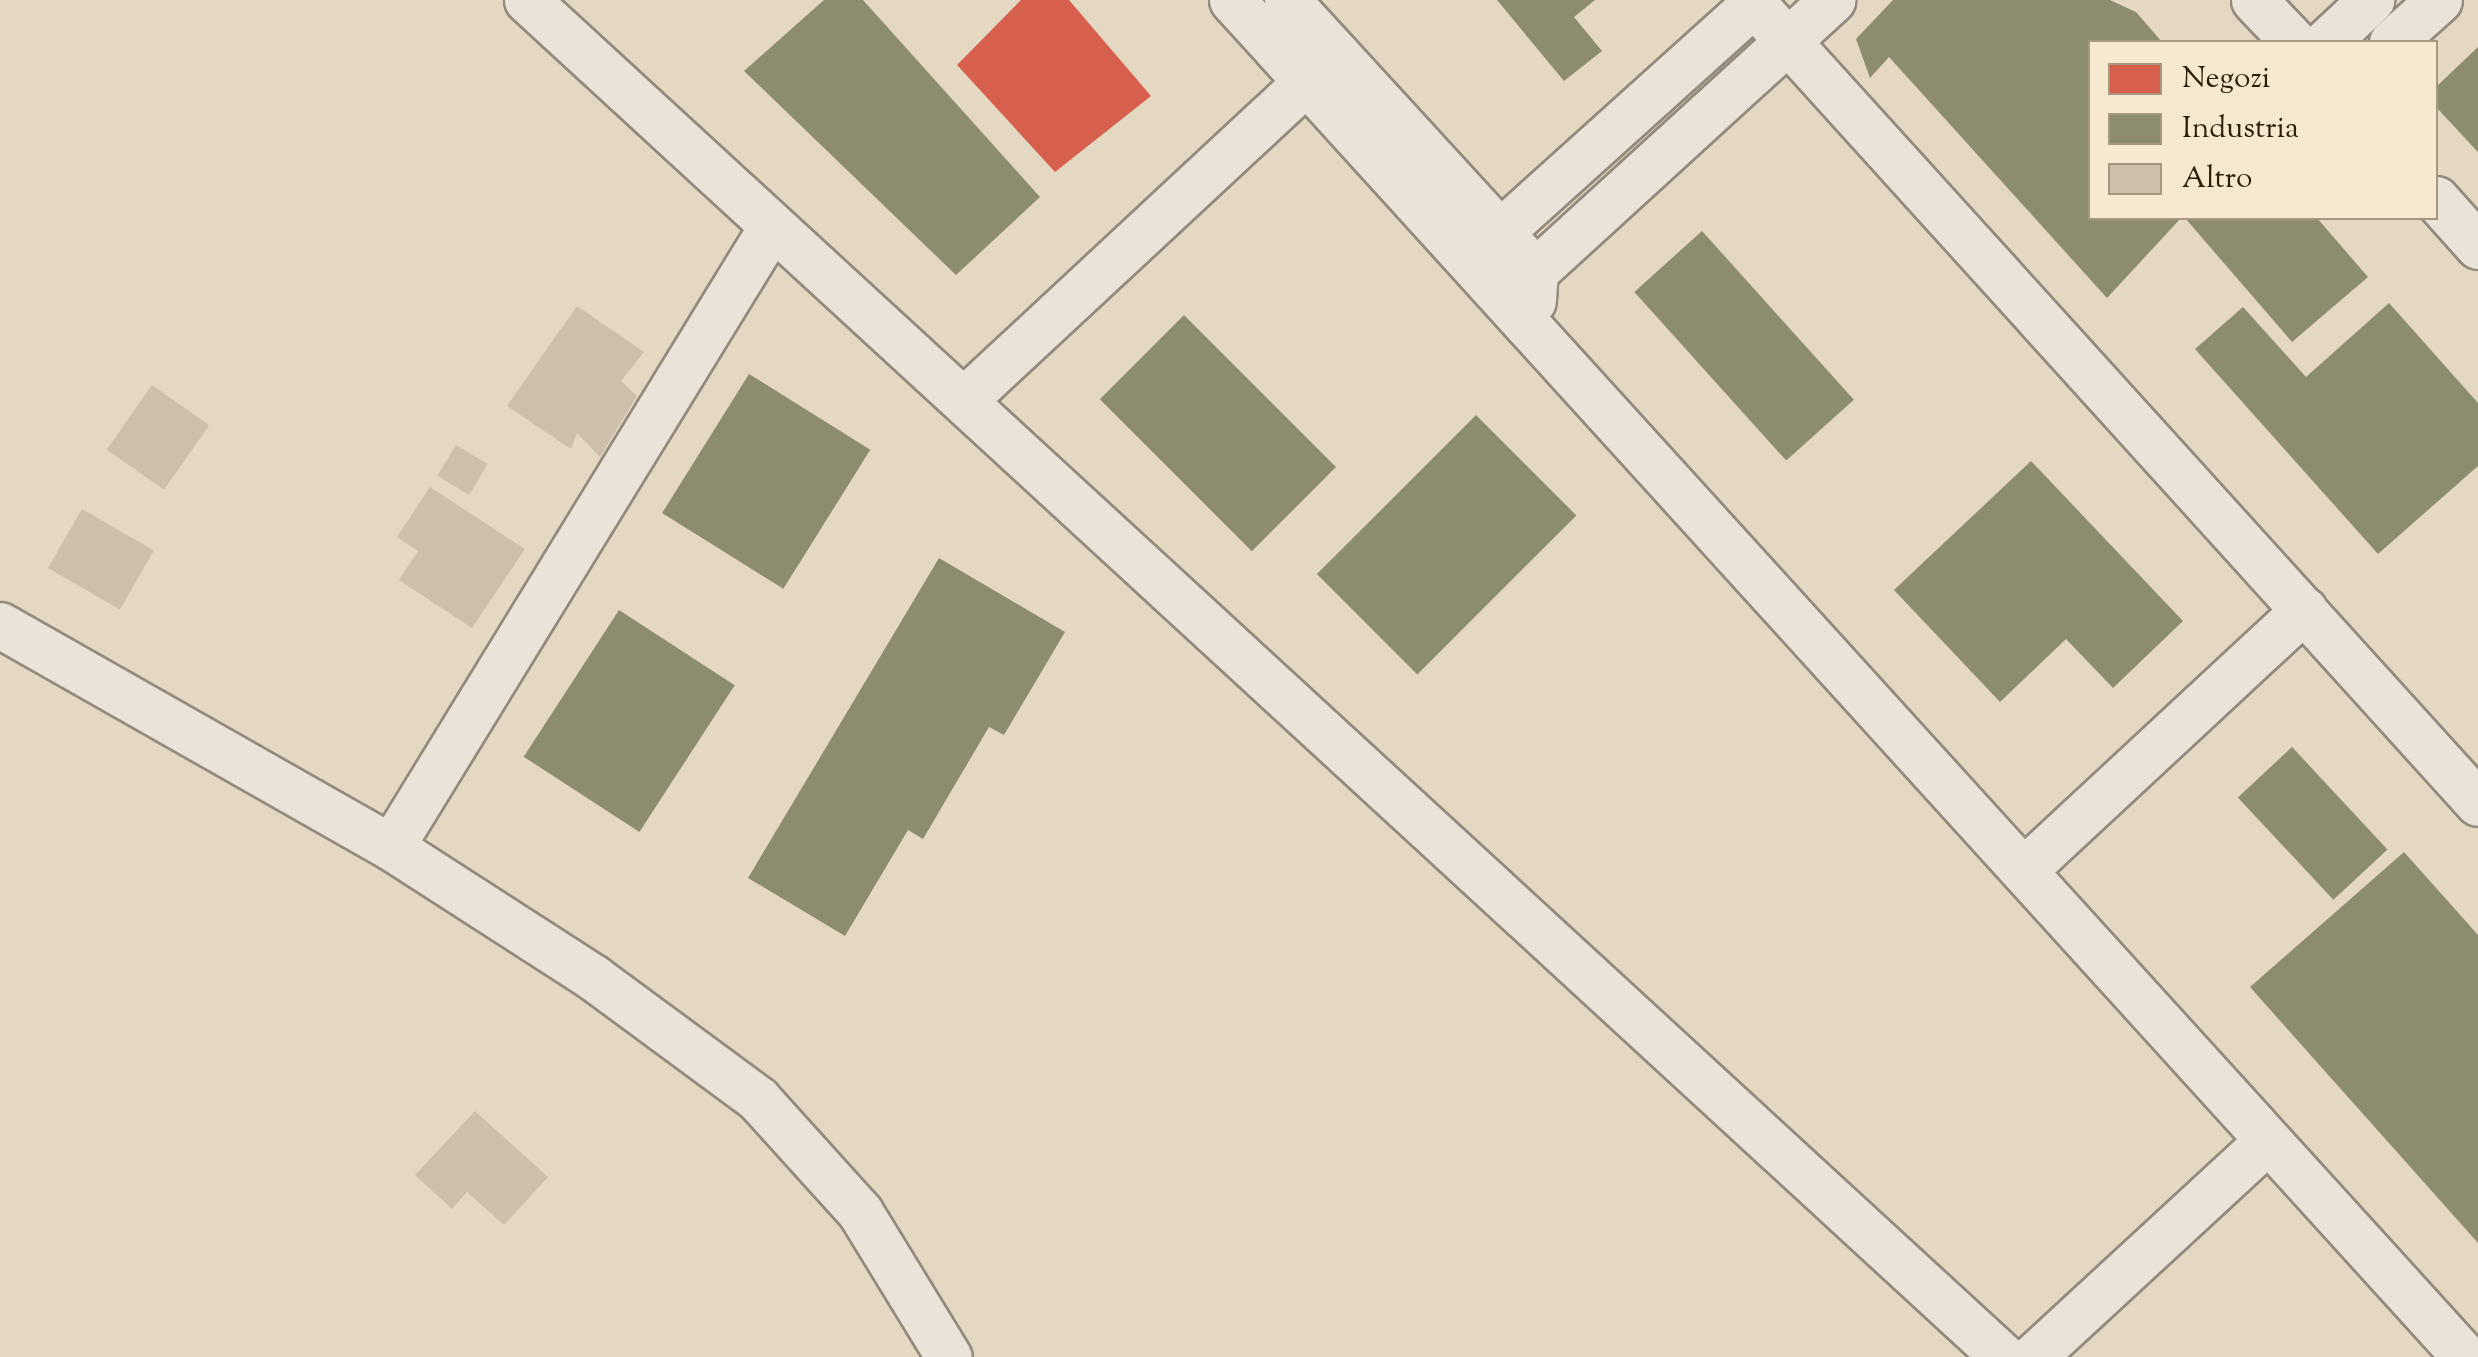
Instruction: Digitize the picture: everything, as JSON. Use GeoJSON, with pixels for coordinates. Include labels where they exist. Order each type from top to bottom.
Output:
{"type":"FeatureCollection","features":[{"type":"Feature","properties":{"kind":"street"},"geometry":{"type":"LineString","coordinates":[[527,0],[965,398],[2004,1357]]}},
{"type":"Feature","properties":{"kind":"street"},"geometry":{"type":"LineString","coordinates":[[1232,0],[1320,68],[1485,246],[1520,285],[1538,332],[2024,868],[2266,1142],[2465,1357]]}},
{"type":"Feature","properties":{"kind":"street"},"geometry":{"type":"LineString","coordinates":[[1287,0],[1320,68]]}},
{"type":"Feature","properties":{"kind":"street"},"geometry":{"type":"LineString","coordinates":[[1520,285],[1832,0]]}},
{"type":"Feature","properties":{"kind":"street"},"geometry":{"type":"LineString","coordinates":[[2254,0],[2292,40]]}},
{"type":"Feature","properties":{"kind":"street"},"geometry":{"type":"LineString","coordinates":[[2394,40],[2439,0]]}},
{"type":"Feature","properties":{"kind":"street"},"geometry":{"type":"LineString","coordinates":[[1485,246],[1756,2],[1787,41],[2478,802]]}},
{"type":"Feature","properties":{"kind":"street"},"geometry":{"type":"LineString","coordinates":[[965,398],[1320,68]]}},
{"type":"Feature","properties":{"kind":"street"},"geometry":{"type":"LineString","coordinates":[[2438,202],[2478,246]]}},
{"type":"Feature","properties":{"kind":"street"},"geometry":{"type":"LineString","coordinates":[[390,847],[772,226]]}},
{"type":"Feature","properties":{"kind":"street"},"geometry":{"type":"LineString","coordinates":[[2024,868],[2304,610]]}},
{"type":"Feature","properties":{"kind":"street"},"geometry":{"type":"LineString","coordinates":[[0,625],[390,847],[594,978],[758,1099],[860,1212],[948,1357]]}},
{"type":"Feature","properties":{"kind":"street"},"geometry":{"type":"LineString","coordinates":[[2034,1357],[2266,1142]]}},
{"type":"Feature","properties":{"kind":"building: Negozi"},"geometry":{"type":"Polygon","coordinates":[[[1021,0],[1069,0],[1151,96],[1055,172],[957,65],[1021,0]]]}},
{"type":"Feature","properties":{"kind":"building: Industria"},"geometry":{"type":"Polygon","coordinates":[[[824,0],[863,0],[1040,197],[956,275],[744,71],[824,0]]]}},
{"type":"Feature","properties":{"kind":"building: Industria"},"geometry":{"type":"Polygon","coordinates":[[[1497,0],[1595,0],[1574,17],[1602,51],[1564,81],[1497,0]]]}},
{"type":"Feature","properties":{"kind":"building: Industria"},"geometry":{"type":"Polygon","coordinates":[[[1893,0],[2110,0],[2136,12],[2160,40],[2088,40],[2088,220],[2179,220],[2107,298],[1889,57],[1870,78],[1856,39],[1893,0]]]}},
{"type":"Feature","properties":{"kind":"building: Industria"},"geometry":{"type":"Polygon","coordinates":[[[2478,47],[2478,152],[2438,109],[2438,85],[2478,47]]]}},
{"type":"Feature","properties":{"kind":"building: Industria"},"geometry":{"type":"Polygon","coordinates":[[[2187,220],[2319,220],[2368,277],[2292,342],[2187,220]]]}},
{"type":"Feature","properties":{"kind":"building: Industria"},"geometry":{"type":"Polygon","coordinates":[[[1702,231],[1854,400],[1786,461],[1634,292],[1702,231]]]}},
{"type":"Feature","properties":{"kind":"building: Industria"},"geometry":{"type":"Polygon","coordinates":[[[2389,303],[2478,403],[2478,466],[2378,554],[2195,349],[2243,307],[2306,377],[2389,303]]]}},
{"type":"Feature","properties":{"kind":"building: Industria"},"geometry":{"type":"Polygon","coordinates":[[[1184,315],[1336,467],[1252,551],[1100,399],[1184,315]]]}},
{"type":"Feature","properties":{"kind":"building: Industria"},"geometry":{"type":"Polygon","coordinates":[[[749,374],[870,450],[783,589],[662,513],[749,374]]]}},
{"type":"Feature","properties":{"kind":"building: Industria"},"geometry":{"type":"Polygon","coordinates":[[[1476,415],[1576,515],[1417,675],[1317,574],[1476,415]]]}},
{"type":"Feature","properties":{"kind":"building: Industria"},"geometry":{"type":"Polygon","coordinates":[[[2031,461],[2183,621],[2113,688],[2066,639],[2000,702],[1894,590],[2031,461]]]}},
{"type":"Feature","properties":{"kind":"building: Industria"},"geometry":{"type":"Polygon","coordinates":[[[939,558],[1065,632],[1004,735],[989,727],[923,839],[908,830],[845,936],[748,878],[939,558]]]}},
{"type":"Feature","properties":{"kind":"building: Industria"},"geometry":{"type":"Polygon","coordinates":[[[619,610],[735,685],[639,832],[524,757],[619,610]]]}},
{"type":"Feature","properties":{"kind":"building: Industria"},"geometry":{"type":"Polygon","coordinates":[[[2292,747],[2387,849],[2333,900],[2238,797],[2292,747]]]}},
{"type":"Feature","properties":{"kind":"building: Industria"},"geometry":{"type":"Polygon","coordinates":[[[2404,852],[2478,935],[2478,1243],[2250,987],[2404,852]]]}},
{"type":"Feature","properties":{"kind":"building: Altro"},"geometry":{"type":"Polygon","coordinates":[[[577,306],[644,352],[621,381],[637,396],[600,457],[577,433],[571,449],[507,406],[577,306]]]}},
{"type":"Feature","properties":{"kind":"building: Altro"},"geometry":{"type":"Polygon","coordinates":[[[152,385],[209,425],[164,490],[107,450],[152,385]]]}},
{"type":"Feature","properties":{"kind":"building: Altro"},"geometry":{"type":"Polygon","coordinates":[[[456,445],[488,464],[469,495],[437,476],[456,445]]]}},
{"type":"Feature","properties":{"kind":"building: Altro"},"geometry":{"type":"Polygon","coordinates":[[[430,487],[525,549],[472,628],[399,580],[418,551],[397,537],[430,487]]]}},
{"type":"Feature","properties":{"kind":"building: Altro"},"geometry":{"type":"Polygon","coordinates":[[[82,509],[154,550],[120,609],[48,568],[82,509]]]}},
{"type":"Feature","properties":{"kind":"building: Altro"},"geometry":{"type":"Polygon","coordinates":[[[475,1111],[548,1177],[504,1225],[467,1192],[452,1209],[415,1175],[475,1111]]]}}]}
